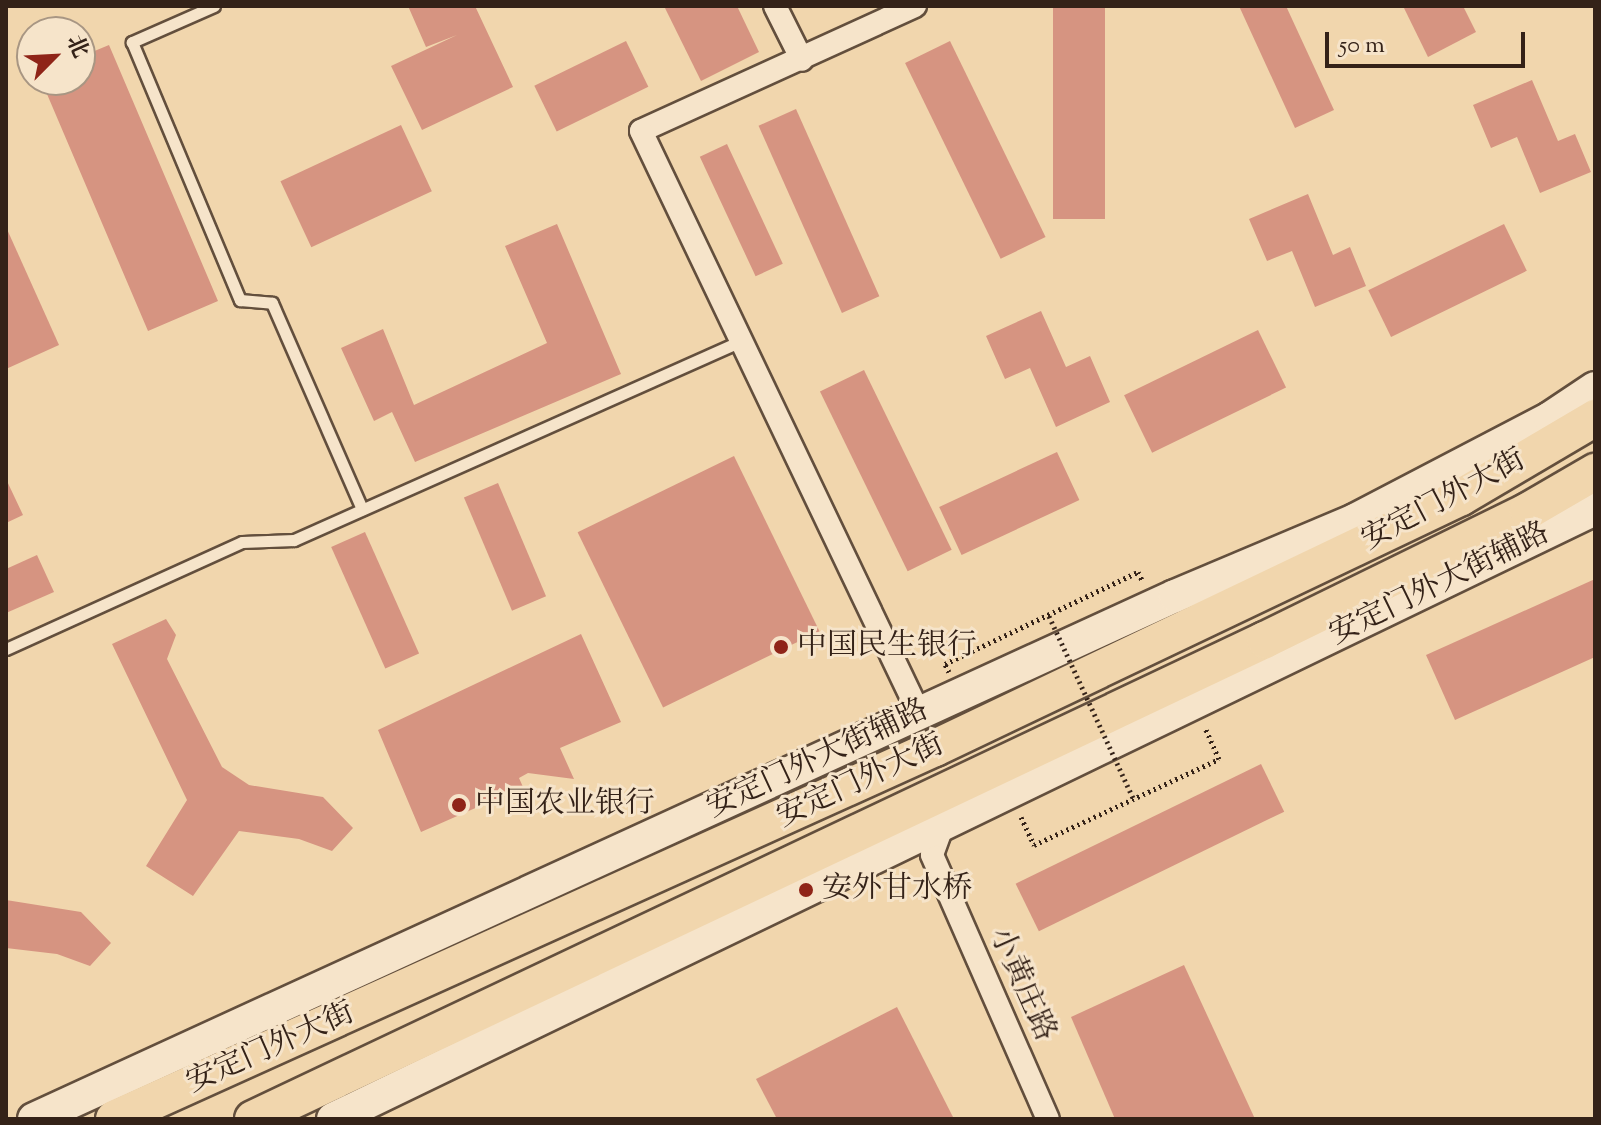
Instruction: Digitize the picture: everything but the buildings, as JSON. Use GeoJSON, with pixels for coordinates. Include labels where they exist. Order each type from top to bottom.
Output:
{"type":"FeatureCollection","features":[{"type":"Feature","properties":{"kind":"main road","name":"安定门外大街"},"geometry":{"type":"LineString","coordinates":[[114,1119],[935,748],[1461,497],[1595,418]]}},
{"type":"Feature","properties":{"kind":"main road","name":"安定门外大街"},"geometry":{"type":"LineString","coordinates":[[253,1119],[1473,538],[1595,472]]}},
{"type":"Feature","properties":{"kind":"street"},"geometry":{"type":"LineString","coordinates":[[775,6],[802,60]]}},
{"type":"Feature","properties":{"kind":"street"},"geometry":{"type":"LineString","coordinates":[[915,6],[641,131],[935,748]]}},
{"type":"Feature","properties":{"kind":"street","name":"安定门外大街辅路"},"geometry":{"type":"LineString","coordinates":[[34,1119],[919,713],[1355,520],[1550,418],[1595,388]]}},
{"type":"Feature","properties":{"kind":"street","name":"安定门外大街辅路"},"geometry":{"type":"LineString","coordinates":[[333,1119],[945,820],[1595,509]]}},
{"type":"Feature","properties":{"kind":"street","name":"小黄庄路"},"geometry":{"type":"LineString","coordinates":[[958,785],[932,855],[1048,1119]]}},
{"type":"Feature","properties":{"kind":"lane"},"geometry":{"type":"LineString","coordinates":[[214,6],[132,42],[240,300],[272,303],[362,509]]}},
{"type":"Feature","properties":{"kind":"lane"},"geometry":{"type":"LineString","coordinates":[[6,649],[242,542],[294,540],[741,341]]}},
{"type":"Feature","properties":{"kind":"path"},"geometry":{"type":"LineString","coordinates":[[945,664],[1138,572]]}},
{"type":"Feature","properties":{"kind":"path"},"geometry":{"type":"LineString","coordinates":[[1049,616],[1134,800]]}},
{"type":"Feature","properties":{"kind":"path"},"geometry":{"type":"LineString","coordinates":[[1034,845],[1219,759]]}},
{"type":"Feature","properties":{"kind":"place","name":"中国民生银行"},"geometry":{"type":"Point","coordinates":[781,647]}},
{"type":"Feature","properties":{"kind":"place","name":"中国农业银行"},"geometry":{"type":"Point","coordinates":[459,805]}},
{"type":"Feature","properties":{"kind":"place","name":"安外甘水桥"},"geometry":{"type":"Point","coordinates":[806,890]}}]}
